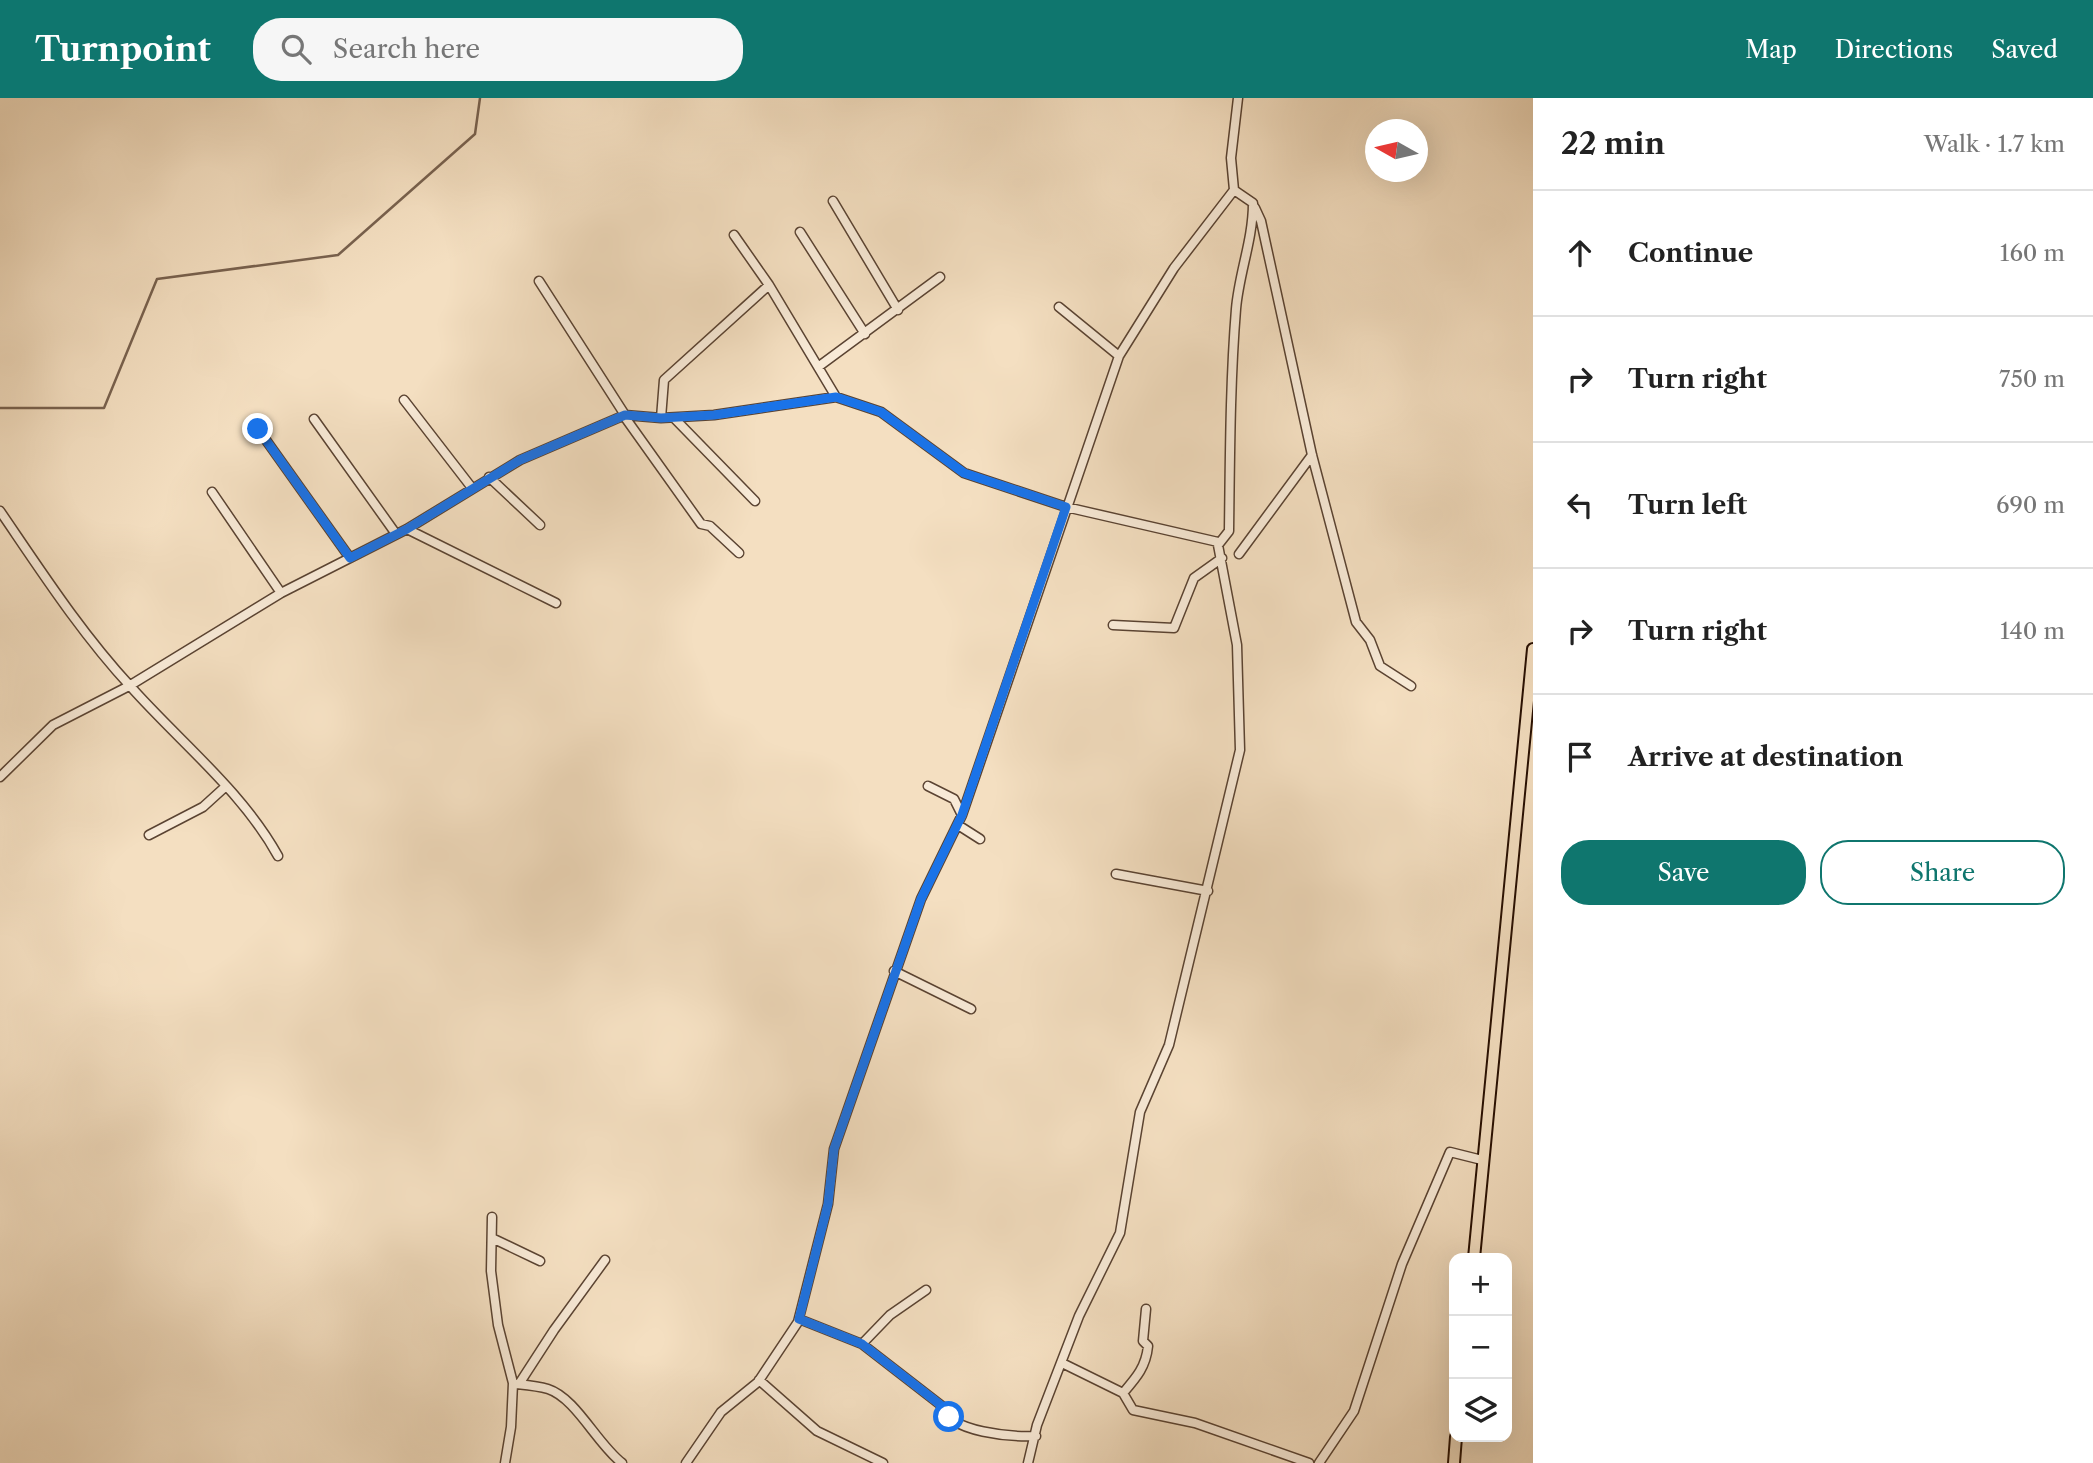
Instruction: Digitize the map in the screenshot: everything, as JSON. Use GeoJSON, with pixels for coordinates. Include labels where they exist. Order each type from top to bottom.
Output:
{"type":"FeatureCollection","features":[{"type":"Feature","properties":{"kind":"main road"},"geometry":{"type":"LineString","coordinates":[[1474,1253],[1533,649]]}},
{"type":"Feature","properties":{"kind":"main road"},"geometry":{"type":"LineString","coordinates":[[1454,1463],[1456,1442]]}},
{"type":"Feature","properties":{"kind":"street"},"geometry":{"type":"LineString","coordinates":[[686,1463],[721,1412],[759,1380],[799,1319],[828,1204],[834,1149],[894,971],[921,899],[962,815],[1119,356],[1174,268],[1234,190],[1231,158],[1238,98]]}},
{"type":"Feature","properties":{"kind":"street"},"geometry":{"type":"LineString","coordinates":[[1234,190],[1253,203],[1261,221],[1312,455],[1356,622],[1370,640],[1380,666],[1411,686]]}},
{"type":"Feature","properties":{"kind":"street"},"geometry":{"type":"LineString","coordinates":[[833,201],[898,310]]}},
{"type":"Feature","properties":{"kind":"street"},"geometry":{"type":"LineString","coordinates":[[1218,542],[1229,531],[1230,404],[1236,311],[1253,225],[1253,203]]}},
{"type":"Feature","properties":{"kind":"street"},"geometry":{"type":"LineString","coordinates":[[800,232],[864,334]]}},
{"type":"Feature","properties":{"kind":"street"},"geometry":{"type":"LineString","coordinates":[[734,235],[769,285],[836,397]]}},
{"type":"Feature","properties":{"kind":"street"},"geometry":{"type":"LineString","coordinates":[[818,367],[940,278]]}},
{"type":"Feature","properties":{"kind":"street"},"geometry":{"type":"LineString","coordinates":[[539,281],[625,416],[701,524],[709,526],[738,553]]}},
{"type":"Feature","properties":{"kind":"street"},"geometry":{"type":"LineString","coordinates":[[661,418],[664,380],[769,285]]}},
{"type":"Feature","properties":{"kind":"street"},"geometry":{"type":"LineString","coordinates":[[1059,307],[1119,356]]}},
{"type":"Feature","properties":{"kind":"street"},"geometry":{"type":"LineString","coordinates":[[2,773],[53,725],[129,686],[281,593],[407,529],[520,460],[625,416],[674,418],[714,415],[836,397],[881,412],[964,473],[1066,507],[1218,542]]}},
{"type":"Feature","properties":{"kind":"street"},"geometry":{"type":"LineString","coordinates":[[404,400],[472,488]]}},
{"type":"Feature","properties":{"kind":"street"},"geometry":{"type":"LineString","coordinates":[[674,418],[755,500]]}},
{"type":"Feature","properties":{"kind":"street"},"geometry":{"type":"LineString","coordinates":[[314,419],[396,534]]}},
{"type":"Feature","properties":{"kind":"street"},"geometry":{"type":"LineString","coordinates":[[258,429],[350,558]]}},
{"type":"Feature","properties":{"kind":"street"},"geometry":{"type":"LineString","coordinates":[[1239,554],[1312,455]]}},
{"type":"Feature","properties":{"kind":"street"},"geometry":{"type":"LineString","coordinates":[[489,477],[540,525]]}},
{"type":"Feature","properties":{"kind":"street"},"geometry":{"type":"LineString","coordinates":[[212,492],[281,593]]}},
{"type":"Feature","properties":{"kind":"street"},"geometry":{"type":"LineString","coordinates":[[0,511],[66,607],[129,686],[260,823],[278,856]]}},
{"type":"Feature","properties":{"kind":"street"},"geometry":{"type":"LineString","coordinates":[[407,529],[556,603]]}},
{"type":"Feature","properties":{"kind":"street"},"geometry":{"type":"LineString","coordinates":[[1028,1463],[1079,1316],[1120,1233],[1140,1112],[1169,1045],[1240,750],[1237,645],[1218,542]]}},
{"type":"Feature","properties":{"kind":"street"},"geometry":{"type":"LineString","coordinates":[[1113,625],[1174,628],[1194,578],[1222,558]]}},
{"type":"Feature","properties":{"kind":"street"},"geometry":{"type":"LineString","coordinates":[[928,786],[954,799],[962,815]]}},
{"type":"Feature","properties":{"kind":"street"},"geometry":{"type":"LineString","coordinates":[[149,835],[203,807],[225,787]]}},
{"type":"Feature","properties":{"kind":"street"},"geometry":{"type":"LineString","coordinates":[[958,825],[980,839]]}},
{"type":"Feature","properties":{"kind":"street"},"geometry":{"type":"LineString","coordinates":[[1116,874],[1208,891]]}},
{"type":"Feature","properties":{"kind":"street"},"geometry":{"type":"LineString","coordinates":[[894,971],[971,1009]]}},
{"type":"Feature","properties":{"kind":"street"},"geometry":{"type":"LineString","coordinates":[[1319,1463],[1354,1411],[1402,1264],[1450,1152],[1482,1160]]}},
{"type":"Feature","properties":{"kind":"street"},"geometry":{"type":"LineString","coordinates":[[492,1217],[494,1239],[491,1271],[498,1325],[516,1384],[505,1463]]}},
{"type":"Feature","properties":{"kind":"street"},"geometry":{"type":"LineString","coordinates":[[494,1239],[540,1261]]}},
{"type":"Feature","properties":{"kind":"street"},"geometry":{"type":"LineString","coordinates":[[516,1384],[606,1260]]}},
{"type":"Feature","properties":{"kind":"street"},"geometry":{"type":"LineString","coordinates":[[862,1344],[890,1315],[926,1290]]}},
{"type":"Feature","properties":{"kind":"street"},"geometry":{"type":"LineString","coordinates":[[1123,1393],[1142,1372],[1148,1350],[1143,1341],[1146,1308]]}},
{"type":"Feature","properties":{"kind":"street"},"geometry":{"type":"LineString","coordinates":[[799,1319],[862,1344],[942,1406],[949,1417],[959,1423],[1001,1436],[1036,1436]]}},
{"type":"Feature","properties":{"kind":"street"},"geometry":{"type":"LineString","coordinates":[[1062,1363],[1123,1393],[1133,1410],[1195,1423],[1310,1463]]}},
{"type":"Feature","properties":{"kind":"street"},"geometry":{"type":"LineString","coordinates":[[759,1380],[817,1431],[883,1463]]}},
{"type":"Feature","properties":{"kind":"street"},"geometry":{"type":"LineString","coordinates":[[516,1384],[550,1389],[571,1405],[605,1450],[622,1463]]}},
{"type":"Feature","properties":{"kind":"waterway"},"geometry":{"type":"LineString","coordinates":[[0,408],[104,408],[157,279],[338,255],[475,134],[480,98]]}},
{"type":"Feature","properties":{"kind":"route"},"geometry":{"type":"LineString","coordinates":[[258,429],[350,558],[407,529],[520,460],[625,415],[661,418],[714,415],[836,397],[881,412],[964,473],[1066,507],[962,815],[921,899],[834,1149],[828,1204],[799,1319],[862,1344],[942,1406],[949,1417]]}}]}
